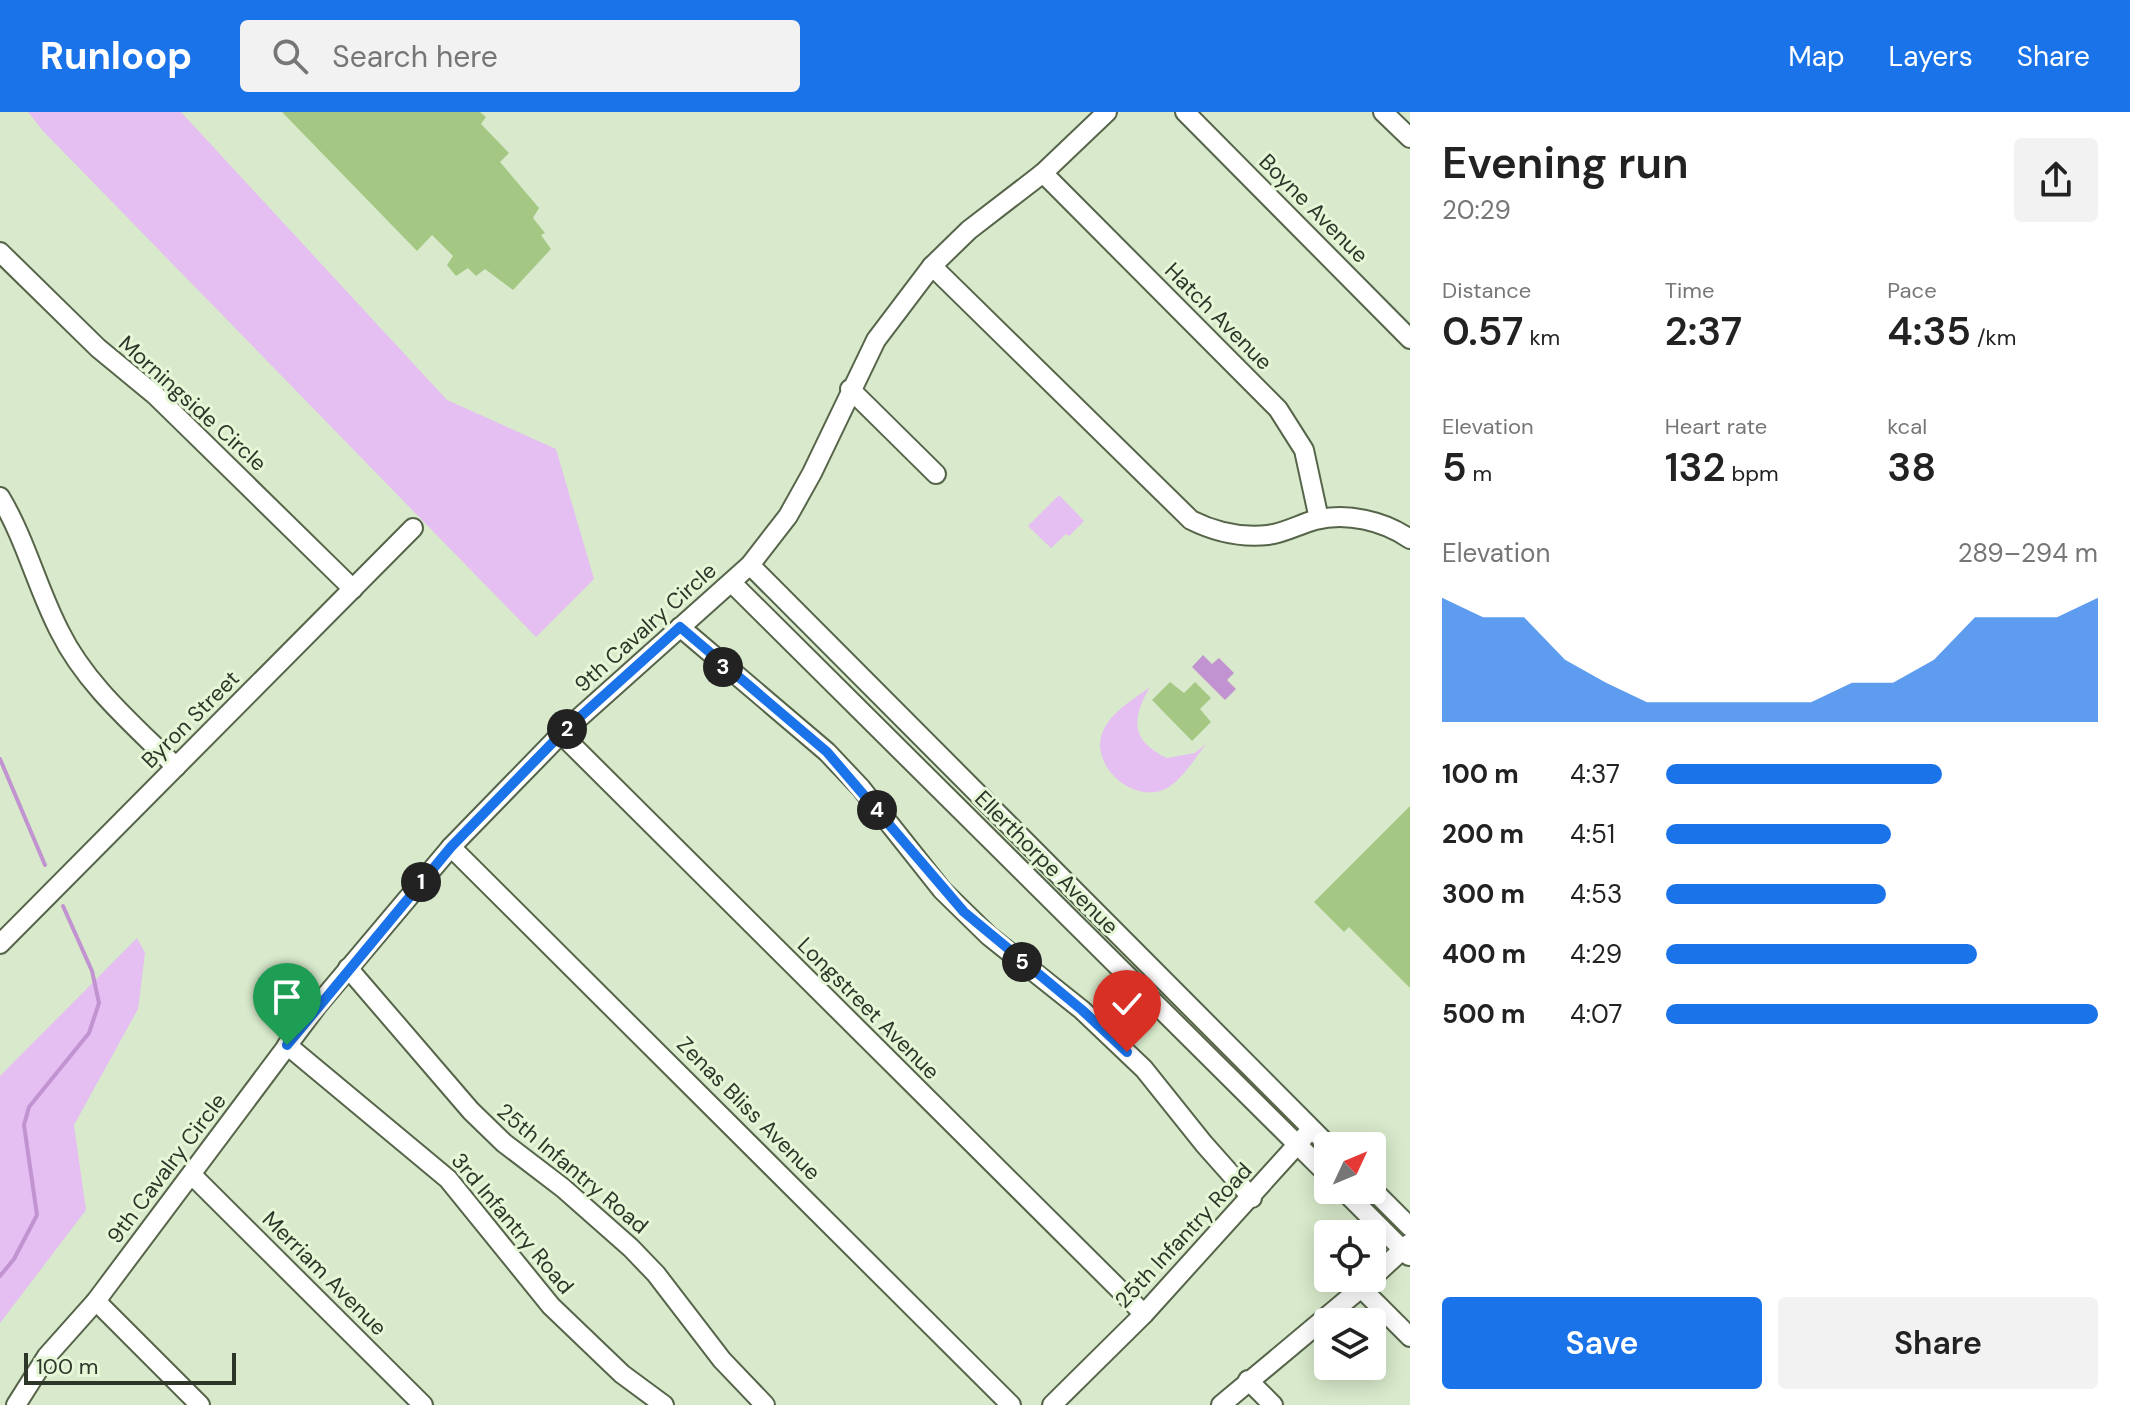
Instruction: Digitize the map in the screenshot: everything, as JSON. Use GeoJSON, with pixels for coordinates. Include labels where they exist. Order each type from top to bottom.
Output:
{"type":"FeatureCollection","features":[{"type":"Feature","properties":{"kind":"street","name":"9th Cavalry Circle"},"geometry":{"type":"LineString","coordinates":[[16,1405],[47,1356],[96,1301],[287,1045],[451,847],[561,734],[750,565],[788,516],[876,340],[932,266],[969,230],[1043,173],[1107,112]]}},
{"type":"Feature","properties":{"kind":"street","name":"Boyne Avenue"},"geometry":{"type":"LineString","coordinates":[[1185,112],[1410,339]]}},
{"type":"Feature","properties":{"kind":"street"},"geometry":{"type":"LineString","coordinates":[[1383,112],[1410,138]]}},
{"type":"Feature","properties":{"kind":"street","name":"Hatch Avenue"},"geometry":{"type":"LineString","coordinates":[[1043,173],[1278,409],[1304,450],[1319,519]]}},
{"type":"Feature","properties":{"kind":"street","name":"Morningside Circle"},"geometry":{"type":"LineString","coordinates":[[0,252],[98,348],[155,395],[353,589]]}},
{"type":"Feature","properties":{"kind":"street"},"geometry":{"type":"LineString","coordinates":[[932,266],[1191,520],[1230,535],[1251,536],[1272,535],[1319,519],[1365,520],[1410,539]]}},
{"type":"Feature","properties":{"kind":"street"},"geometry":{"type":"LineString","coordinates":[[850,389],[936,474]]}},
{"type":"Feature","properties":{"kind":"street"},"geometry":{"type":"LineString","coordinates":[[0,497],[18,530],[60,633],[83,670],[176,767]]}},
{"type":"Feature","properties":{"kind":"street","name":"Byron Street"},"geometry":{"type":"LineString","coordinates":[[1,941],[413,528]]}},
{"type":"Feature","properties":{"kind":"street","name":"Ellerthorpe Avenue"},"geometry":{"type":"LineString","coordinates":[[750,565],[1315,1132]]}},
{"type":"Feature","properties":{"kind":"street","name":"Ellerthorpe Avenue"},"geometry":{"type":"LineString","coordinates":[[732,583],[1314,1161]]}},
{"type":"Feature","properties":{"kind":"street"},"geometry":{"type":"LineString","coordinates":[[680,627],[827,752],[861,788],[942,890],[989,936],[1082,1010],[1136,1060],[1252,1198]]}},
{"type":"Feature","properties":{"kind":"street","name":"Longstreet Avenue"},"geometry":{"type":"LineString","coordinates":[[561,734],[1144,1314]]}},
{"type":"Feature","properties":{"kind":"street","name":"Zenas Bliss Avenue"},"geometry":{"type":"LineString","coordinates":[[451,847],[1011,1405]]}},
{"type":"Feature","properties":{"kind":"street","name":"25th Infantry Road"},"geometry":{"type":"LineString","coordinates":[[348,968],[471,1111],[504,1143],[575,1197],[631,1248],[674,1296],[722,1360],[765,1405]]}},
{"type":"Feature","properties":{"kind":"street","name":"3rd Infantry Road"},"geometry":{"type":"LineString","coordinates":[[287,1045],[448,1179],[551,1306],[622,1374],[664,1405]]}},
{"type":"Feature","properties":{"kind":"street","name":"25th Infantry Road"},"geometry":{"type":"LineString","coordinates":[[1052,1405],[1144,1314],[1252,1198],[1311,1128]]}},
{"type":"Feature","properties":{"kind":"street","name":"Merriam Avenue"},"geometry":{"type":"LineString","coordinates":[[192,1175],[423,1405]]}},
{"type":"Feature","properties":{"kind":"street"},"geometry":{"type":"LineString","coordinates":[[1386,1203],[1410,1227]]}},
{"type":"Feature","properties":{"kind":"street"},"geometry":{"type":"LineString","coordinates":[[1358,1204],[1408,1250],[1386,1268]]}},
{"type":"Feature","properties":{"kind":"street"},"geometry":{"type":"LineString","coordinates":[[1221,1405],[1356,1292]]}},
{"type":"Feature","properties":{"kind":"street"},"geometry":{"type":"LineString","coordinates":[[1365,1292],[1410,1337]]}},
{"type":"Feature","properties":{"kind":"street"},"geometry":{"type":"LineString","coordinates":[[96,1301],[200,1405]]}},
{"type":"Feature","properties":{"kind":"street"},"geometry":{"type":"LineString","coordinates":[[1248,1380],[1273,1405]]}},
{"type":"Feature","properties":{"kind":"shaded area"},"geometry":{"type":"Polygon","coordinates":[[[28,112],[181,112],[447,400],[556,449],[594,579],[536,637],[43,131],[28,112]]]}},
{"type":"Feature","properties":{"kind":"shaded area"},"geometry":{"type":"Polygon","coordinates":[[[1059,495],[1084,521],[1051,548],[1028,526],[1059,495]]]}},
{"type":"Feature","properties":{"kind":"shaded area"},"geometry":{"type":"Polygon","coordinates":[[[1203,655],[1212,664],[1219,658],[1234,673],[1227,680],[1236,689],[1225,700],[1192,667],[1203,655]]]}},
{"type":"Feature","properties":{"kind":"shaded area"},"geometry":{"type":"Polygon","coordinates":[[[1150,687],[1138,719],[1138,728],[1146,744],[1167,758],[1195,753],[1206,744],[1180,778],[1169,787],[1156,792],[1142,792],[1117,779],[1102,756],[1100,742],[1104,729],[1113,717],[1150,687]]]}},
{"type":"Feature","properties":{"kind":"shaded area"},"geometry":{"type":"Polygon","coordinates":[[[137,938],[145,953],[138,1009],[74,1125],[86,1210],[0,1323],[0,1076],[137,938]]]}},
{"type":"Feature","properties":{"kind":"building"},"geometry":{"type":"Polygon","coordinates":[[[282,112],[480,112],[486,117],[481,124],[509,153],[500,162],[539,208],[533,218],[545,233],[541,235],[551,249],[513,290],[485,269],[476,276],[468,268],[456,276],[447,265],[453,256],[432,235],[417,251],[282,112]]]}},
{"type":"Feature","properties":{"kind":"building"},"geometry":{"type":"Polygon","coordinates":[[[1170,682],[1184,693],[1195,682],[1211,698],[1200,709],[1211,722],[1192,741],[1152,700],[1170,682]]]}},
{"type":"Feature","properties":{"kind":"building"},"geometry":{"type":"Polygon","coordinates":[[[1410,806],[1410,988],[1349,927],[1344,932],[1314,902],[1410,806]]]}},
{"type":"Feature","properties":{"kind":"waterway"},"geometry":{"type":"LineString","coordinates":[[0,759],[45,865]]}},
{"type":"Feature","properties":{"kind":"waterway"},"geometry":{"type":"LineString","coordinates":[[0,1276],[14,1259],[37,1215],[24,1125],[29,1107],[89,1033],[99,1003],[92,971],[63,906]]}},
{"type":"Feature","properties":{"kind":"route"},"geometry":{"type":"LineString","coordinates":[[287,1045],[451,847],[561,734],[680,627],[827,752],[861,788],[942,890],[989,936],[1082,1010],[1127,1052]]}}]}
